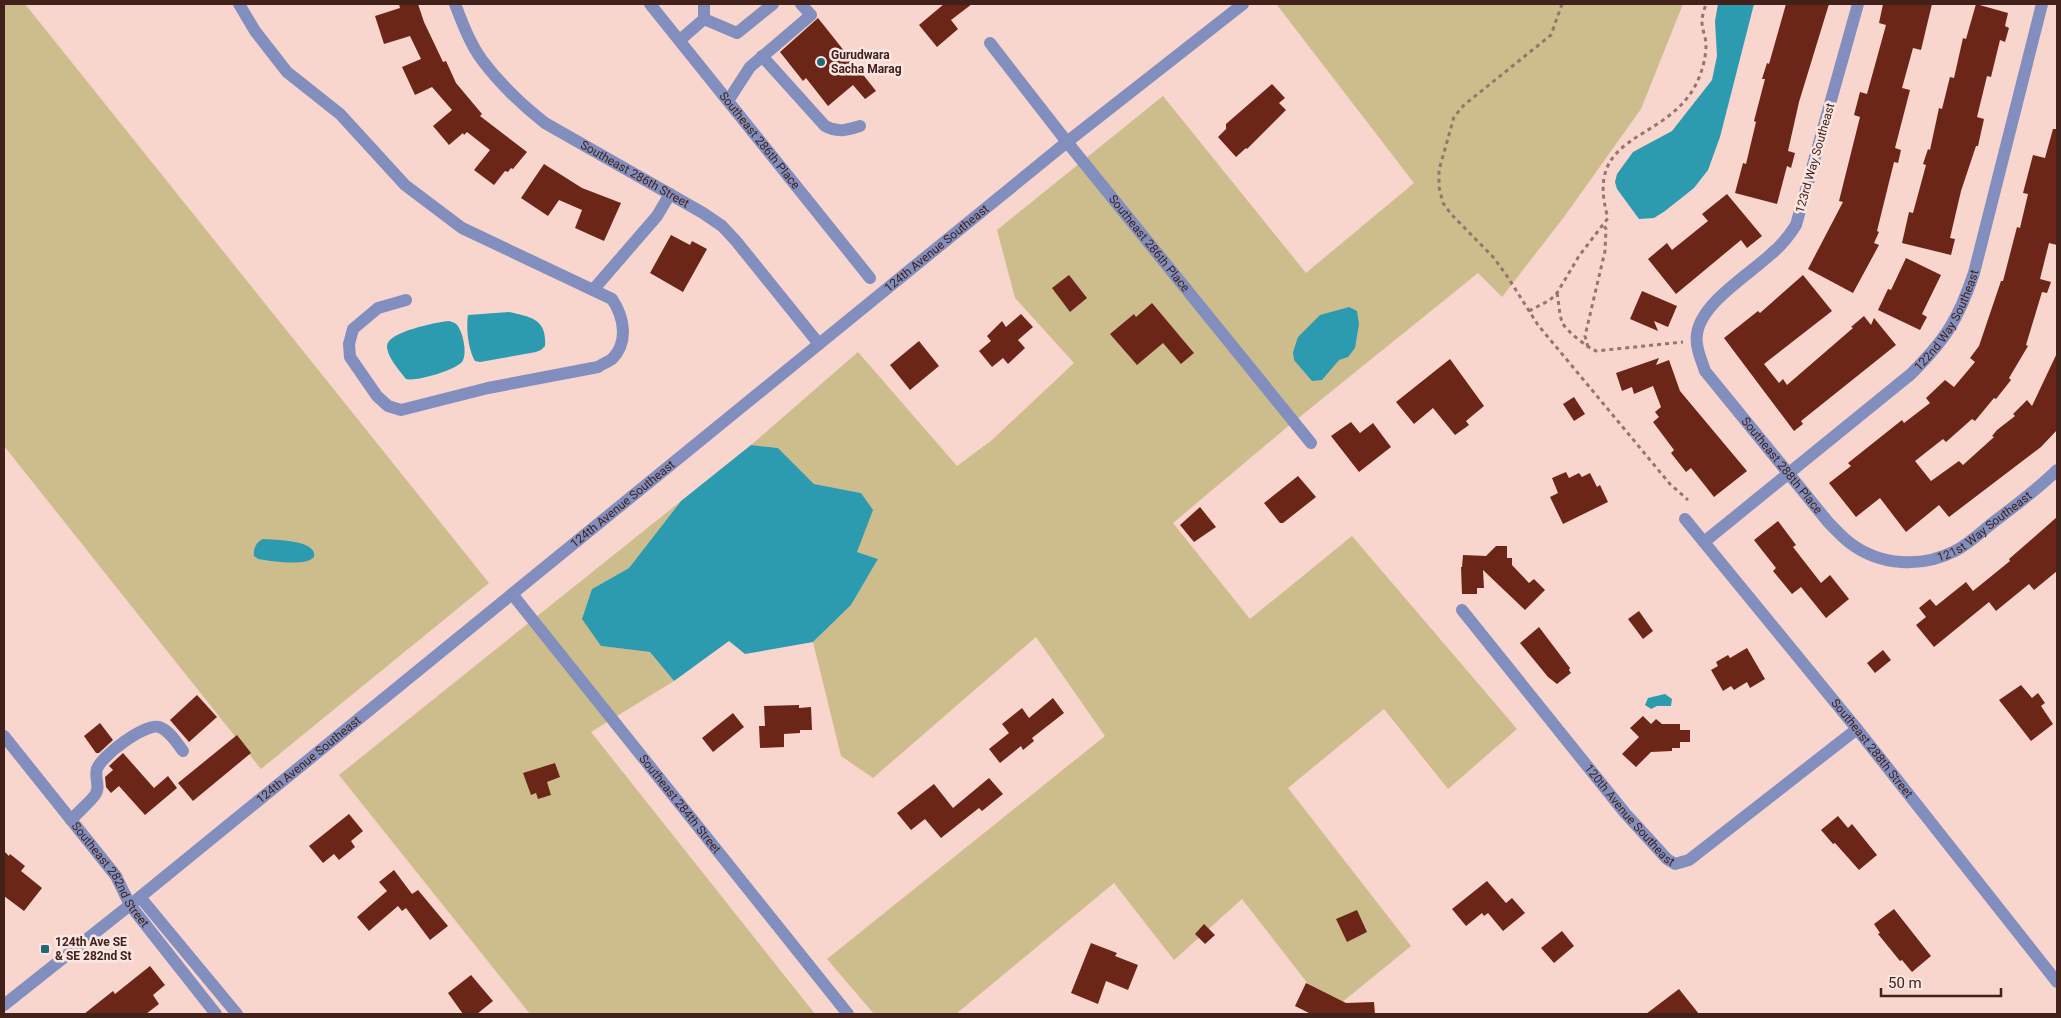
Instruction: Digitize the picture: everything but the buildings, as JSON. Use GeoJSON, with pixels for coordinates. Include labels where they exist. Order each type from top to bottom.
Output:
{"type":"FeatureCollection","features":[{"type":"Feature","properties":{"kind":"street"},"geometry":{"type":"LineString","coordinates":[[239,4],[255,31],[288,72],[340,114],[405,186],[462,228],[612,299],[618,308],[624,336],[612,358],[598,367],[488,388],[401,410],[388,406],[377,396],[350,357],[349,344],[353,330],[378,308],[406,300]]}},
{"type":"Feature","properties":{"kind":"street","name":"Southeast 286th Street"},"geometry":{"type":"LineString","coordinates":[[455,4],[481,59],[522,105],[545,123],[670,194],[722,226],[819,344]]}},
{"type":"Feature","properties":{"kind":"street","name":"Southeast 286th Place"},"geometry":{"type":"LineString","coordinates":[[650,4],[870,278]]}},
{"type":"Feature","properties":{"kind":"street"},"geometry":{"type":"LineString","coordinates":[[680,40],[704,19],[704,4]]}},
{"type":"Feature","properties":{"kind":"street"},"geometry":{"type":"LineString","coordinates":[[704,19],[736,33],[773,4]]}},
{"type":"Feature","properties":{"kind":"street"},"geometry":{"type":"LineString","coordinates":[[728,101],[750,67],[811,15],[801,4]]}},
{"type":"Feature","properties":{"kind":"street","name":"124th Avenue Southeast"},"geometry":{"type":"LineString","coordinates":[[4,1005],[135,901],[1067,142],[1243,4]]}},
{"type":"Feature","properties":{"kind":"street","name":"123rd Way Southeast"},"geometry":{"type":"LineString","coordinates":[[1696,335],[1700,320],[1714,304],[1772,254],[1785,241],[1796,225],[1858,4]]}},
{"type":"Feature","properties":{"kind":"street","name":"122nd Way Southeast"},"geometry":{"type":"LineString","coordinates":[[1704,542],[1912,374],[1934,351],[1951,329],[1963,306],[1974,274],[2042,4]]}},
{"type":"Feature","properties":{"kind":"street","name":"Southeast 286th Place"},"geometry":{"type":"LineString","coordinates":[[990,42],[1067,142],[1311,443]]}},
{"type":"Feature","properties":{"kind":"street"},"geometry":{"type":"LineString","coordinates":[[762,56],[826,126],[833,130],[843,131],[860,126]]}},
{"type":"Feature","properties":{"kind":"street"},"geometry":{"type":"LineString","coordinates":[[593,290],[657,216],[670,194]]}},
{"type":"Feature","properties":{"kind":"street","name":"Southeast 288th Place"},"geometry":{"type":"LineString","coordinates":[[1696,335],[1699,353],[1705,370],[1828,522],[1848,542],[1863,552],[1902,563]]}},
{"type":"Feature","properties":{"kind":"street","name":"121st Way Southeast"},"geometry":{"type":"LineString","coordinates":[[1902,563],[1930,561],[1956,551],[2041,486],[2057,470]]}},
{"type":"Feature","properties":{"kind":"street","name":"Southeast 288th Street"},"geometry":{"type":"LineString","coordinates":[[1684,519],[1856,729],[2057,982]]}},
{"type":"Feature","properties":{"kind":"street","name":"Southeast 284th Street"},"geometry":{"type":"LineString","coordinates":[[512,594],[848,1014]]}},
{"type":"Feature","properties":{"kind":"street","name":"120th Avenue Southeast"},"geometry":{"type":"LineString","coordinates":[[1462,610],[1625,813],[1675,864],[1689,860],[1856,729]]}},
{"type":"Feature","properties":{"kind":"street"},"geometry":{"type":"LineString","coordinates":[[71,820],[96,794],[98,788],[97,767],[113,750],[142,730],[152,726],[166,730],[183,751]]}},
{"type":"Feature","properties":{"kind":"street","name":"Southeast 282nd Street"},"geometry":{"type":"LineString","coordinates":[[4,736],[135,901],[208,1012]]}},
{"type":"Feature","properties":{"kind":"street"},"geometry":{"type":"LineString","coordinates":[[135,901],[237,1014]]}},
{"type":"Feature","properties":{"kind":"path"},"geometry":{"type":"LineString","coordinates":[[1562,4],[1551,35],[1464,105],[1454,117],[1439,170],[1439,187],[1443,203],[1451,214],[1494,258],[1538,326],[1548,335],[1670,484],[1688,500]]}},
{"type":"Feature","properties":{"kind":"path"},"geometry":{"type":"LineString","coordinates":[[1529,311],[1550,300],[1557,293],[1579,256],[1608,218],[1602,198],[1602,178],[1609,163],[1624,146],[1638,135],[1660,123],[1679,108],[1693,89],[1702,71],[1706,45],[1702,20],[1706,4]]}},
{"type":"Feature","properties":{"kind":"path"},"geometry":{"type":"LineString","coordinates":[[1588,348],[1585,336],[1605,251],[1606,229],[1603,224]]}},
{"type":"Feature","properties":{"kind":"path"},"geometry":{"type":"LineString","coordinates":[[1557,293],[1562,321],[1565,327],[1588,348],[1596,351],[1683,342]]}},
{"type":"Feature","properties":{"kind":"shaded area"},"geometry":{"type":"Polygon","coordinates":[[[4,4],[25,4],[489,583],[261,769],[4,446],[4,4]]]}},
{"type":"Feature","properties":{"kind":"shaded area"},"geometry":{"type":"Polygon","coordinates":[[[1278,4],[1683,4],[1641,109],[1564,217],[1502,297],[1478,273],[1286,428],[1173,523],[1250,619],[1352,536],[1517,729],[1448,789],[1384,709],[1288,788],[1411,946],[1330,1012],[1242,899],[1174,960],[1114,883],[956,1014],[874,1014],[827,959],[1105,736],[1036,637],[873,778],[841,756],[813,642],[851,605],[878,559],[856,552],[861,493],[814,484],[778,448],[751,445],[858,352],[957,466],[992,440],[1074,363],[1015,298],[997,230],[1163,96],[1306,273],[1414,183],[1278,4]]]}},
{"type":"Feature","properties":{"kind":"shaded area"},"geometry":{"type":"Polygon","coordinates":[[[681,501],[629,568],[592,589],[601,646],[650,652],[674,681],[591,732],[815,1014],[530,1014],[339,775],[681,501]]]}},
{"type":"Feature","properties":{"kind":"water"},"geometry":{"type":"Polygon","coordinates":[[[1718,4],[1754,4],[1720,137],[1708,170],[1694,188],[1665,211],[1654,218],[1639,219],[1617,189],[1615,182],[1617,174],[1633,152],[1672,131],[1712,80],[1717,56],[1715,21],[1718,4]]]}},
{"type":"Feature","properties":{"kind":"water"},"geometry":{"type":"Polygon","coordinates":[[[1349,307],[1357,311],[1359,324],[1355,348],[1348,357],[1339,360],[1322,380],[1312,381],[1294,360],[1293,352],[1298,337],[1320,315],[1349,307]]]}},
{"type":"Feature","properties":{"kind":"water"},"geometry":{"type":"Polygon","coordinates":[[[509,312],[536,321],[543,330],[545,346],[536,352],[480,362],[475,361],[468,338],[468,315],[509,312]]]}},
{"type":"Feature","properties":{"kind":"water"},"geometry":{"type":"Polygon","coordinates":[[[449,321],[459,327],[463,337],[465,354],[462,362],[435,375],[418,379],[406,379],[389,355],[387,346],[389,341],[403,332],[434,323],[449,321]]]}},
{"type":"Feature","properties":{"kind":"water"},"geometry":{"type":"Polygon","coordinates":[[[751,445],[778,448],[814,484],[861,493],[873,510],[857,552],[878,559],[851,605],[813,642],[745,654],[729,641],[674,681],[650,652],[601,646],[582,619],[592,589],[629,568],[681,501],[751,445]]]}},
{"type":"Feature","properties":{"kind":"water"},"geometry":{"type":"Polygon","coordinates":[[[263,539],[303,544],[310,547],[314,557],[310,560],[296,563],[258,559],[254,556],[254,551],[258,542],[263,539]]]}},
{"type":"Feature","properties":{"kind":"water"},"geometry":{"type":"Polygon","coordinates":[[[1665,694],[1672,699],[1671,706],[1657,706],[1651,709],[1645,705],[1648,698],[1665,694]]]}},
{"type":"Feature","properties":{"kind":"place","name":"Gurudwara Sacha Marag"},"geometry":{"type":"Point","coordinates":[821,62]}},
{"type":"Feature","properties":{"kind":"place","name":"124th Ave SE & SE 282nd St"},"geometry":{"type":"Point","coordinates":[45,949]}}]}
